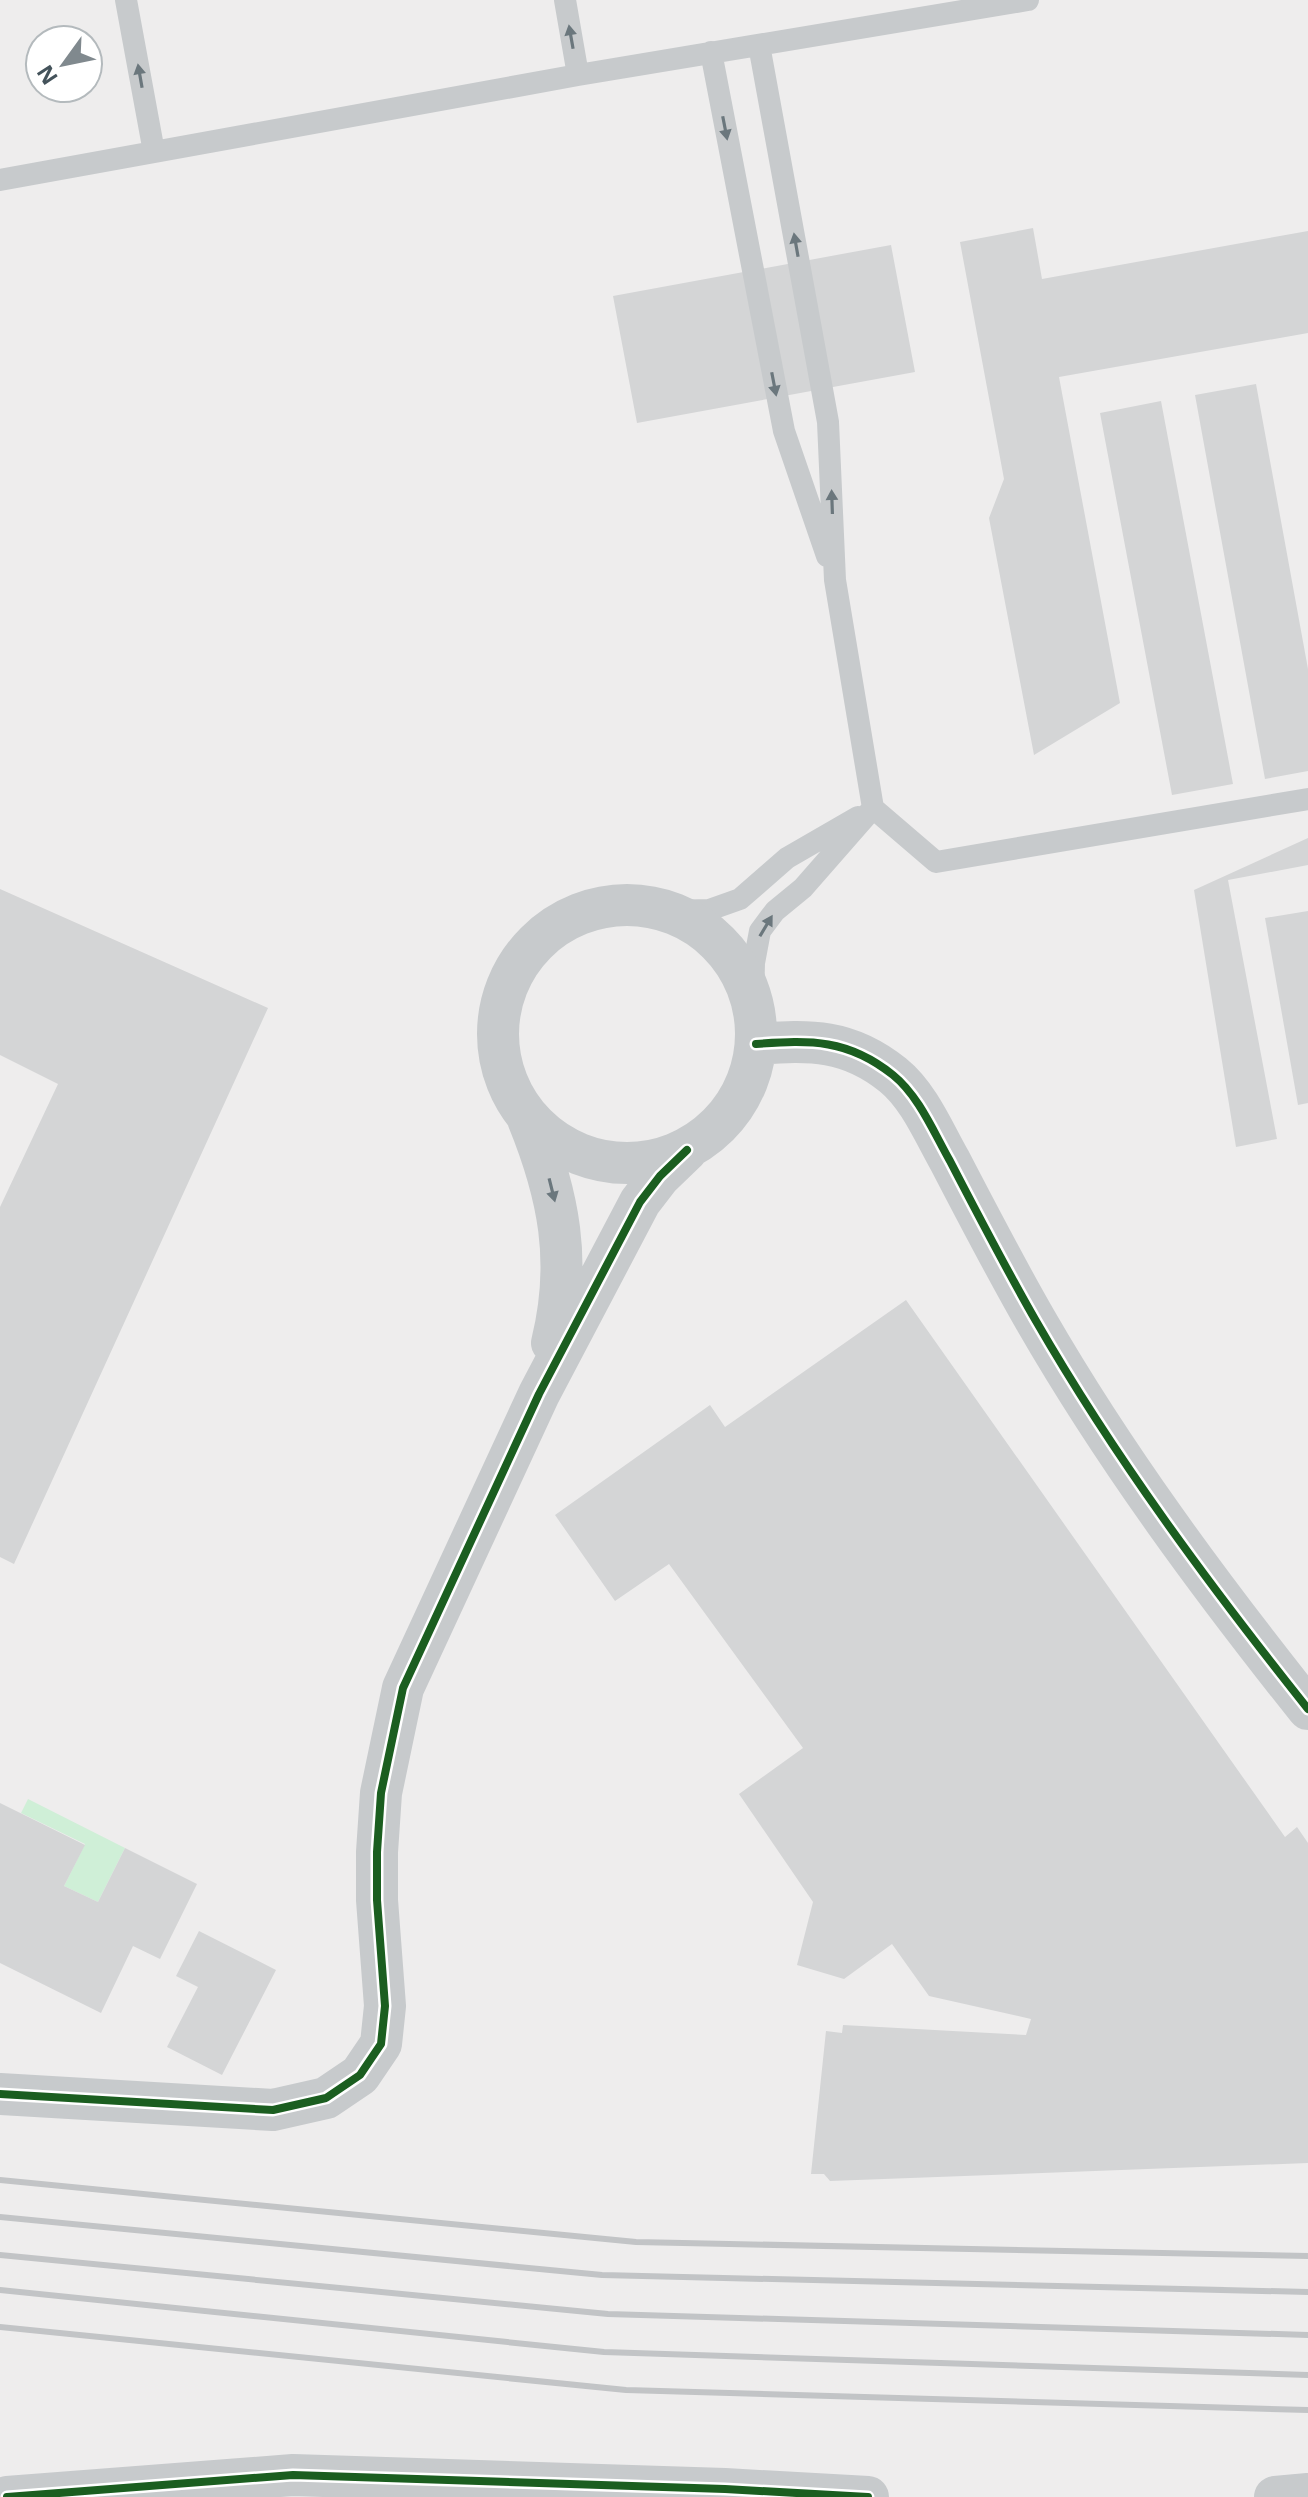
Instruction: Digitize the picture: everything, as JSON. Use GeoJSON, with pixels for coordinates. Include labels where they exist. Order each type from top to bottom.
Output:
{"type":"FeatureCollection","features":[{"type":"Feature","properties":{"kind":"street"},"geometry":{"type":"LineString","coordinates":[[0,2094],[273,2110],[326,2098],[360,2075],[381,2044],[385,2006],[377,1900],[377,1852],[381,1793],[403,1688],[539,1394],[640,1202],[660,1176],[687,1150],[721,1124],[746,1087],[756,1044],[753,1001],[734,961],[705,931],[668,911],[627,904],[585,910],[549,930],[520,960],[502,998],[497,1040],[506,1081],[527,1117],[545,1161],[559,1218],[563,1272],[559,1314],[539,1394]]}},
{"type":"Feature","properties":{"kind":"street"},"geometry":{"type":"LineString","coordinates":[[756,1044],[809,1040],[857,1051],[896,1077],[924,1113],[1036,1322],[1129,1469],[1241,1624],[1308,1709]]}},
{"type":"Feature","properties":{"kind":"street"},"geometry":{"type":"LineString","coordinates":[[527,1117],[560,1145],[601,1162],[645,1163],[687,1150]]}},
{"type":"Feature","properties":{"kind":"street"},"geometry":{"type":"LineString","coordinates":[[7,2497],[293,2475],[725,2489],[868,2497]]}},
{"type":"Feature","properties":{"kind":"street"},"geometry":{"type":"LineString","coordinates":[[1275,2497],[1308,2494]]}},
{"type":"Feature","properties":{"kind":"lane"},"geometry":{"type":"LineString","coordinates":[[126,0],[154,152]]}},
{"type":"Feature","properties":{"kind":"lane"},"geometry":{"type":"LineString","coordinates":[[565,0],[578,75]]}},
{"type":"Feature","properties":{"kind":"lane"},"geometry":{"type":"LineString","coordinates":[[0,180],[578,75],[1013,1]]}},
{"type":"Feature","properties":{"kind":"lane"},"geometry":{"type":"LineString","coordinates":[[759,45],[828,422],[835,580],[873,808],[936,862],[1308,799]]}},
{"type":"Feature","properties":{"kind":"lane"},"geometry":{"type":"LineString","coordinates":[[711,52],[784,431],[835,580]]}},
{"type":"Feature","properties":{"kind":"lane"},"geometry":{"type":"LineString","coordinates":[[668,911],[709,910],[740,899],[787,858],[873,808]]}},
{"type":"Feature","properties":{"kind":"lane"},"geometry":{"type":"LineString","coordinates":[[753,1001],[754,963],[760,931],[775,911],[803,888],[873,808]]}},
{"type":"Feature","properties":{"kind":"green space"},"geometry":{"type":"Polygon","coordinates":[[[28,1799],[125,1848],[98,1902],[64,1886],[85,1844],[21,1813],[28,1799]]]}},
{"type":"Feature","properties":{"kind":"building"},"geometry":{"type":"Polygon","coordinates":[[[1033,228],[1042,279],[1308,231],[1308,333],[1059,377],[1120,703],[1034,755],[989,518],[1004,479],[960,242],[1033,228]]]}},
{"type":"Feature","properties":{"kind":"building"},"geometry":{"type":"Polygon","coordinates":[[[891,245],[915,372],[637,423],[613,296],[891,245]]]}},
{"type":"Feature","properties":{"kind":"building"},"geometry":{"type":"Polygon","coordinates":[[[1256,384],[1308,669],[1308,771],[1265,779],[1195,395],[1256,384]]]}},
{"type":"Feature","properties":{"kind":"building"},"geometry":{"type":"Polygon","coordinates":[[[1161,401],[1233,784],[1172,795],[1100,413],[1161,401]]]}},
{"type":"Feature","properties":{"kind":"building"},"geometry":{"type":"Polygon","coordinates":[[[1308,838],[1308,865],[1228,880],[1277,1139],[1236,1147],[1194,890],[1308,838]]]}},
{"type":"Feature","properties":{"kind":"building"},"geometry":{"type":"Polygon","coordinates":[[[0,889],[268,1008],[14,1564],[0,1557],[0,1207],[58,1084],[0,1055],[0,889]]]}},
{"type":"Feature","properties":{"kind":"building"},"geometry":{"type":"Polygon","coordinates":[[[1308,911],[1308,1103],[1298,1105],[1265,918],[1308,911]]]}},
{"type":"Feature","properties":{"kind":"building"},"geometry":{"type":"Polygon","coordinates":[[[906,1300],[1285,1837],[1297,1827],[1308,1843],[1308,2163],[830,2181],[824,2174],[811,2174],[826,2031],[842,2033],[843,2025],[1026,2035],[1031,2019],[929,1996],[892,1944],[844,1979],[797,1965],[813,1902],[739,1794],[803,1748],[669,1564],[615,1601],[555,1515],[710,1405],[725,1427],[906,1300]]]}},
{"type":"Feature","properties":{"kind":"building"},"geometry":{"type":"Polygon","coordinates":[[[0,1803],[85,1845],[64,1886],[98,1902],[125,1848],[197,1884],[160,1959],[133,1946],[101,2013],[0,1963],[0,1803]]]}},
{"type":"Feature","properties":{"kind":"building"},"geometry":{"type":"Polygon","coordinates":[[[199,1931],[276,1970],[222,2075],[167,2047],[198,1987],[176,1976],[199,1931]]]}},
{"type":"Feature","properties":{"kind":"railway"},"geometry":{"type":"LineString","coordinates":[[0,2180],[636,2242],[1308,2256]]}},
{"type":"Feature","properties":{"kind":"railway"},"geometry":{"type":"LineString","coordinates":[[0,2217],[602,2275],[1308,2292]]}},
{"type":"Feature","properties":{"kind":"railway"},"geometry":{"type":"LineString","coordinates":[[0,2255],[608,2314],[1308,2335]]}},
{"type":"Feature","properties":{"kind":"railway"},"geometry":{"type":"LineString","coordinates":[[0,2290],[604,2352],[1308,2375]]}},
{"type":"Feature","properties":{"kind":"railway"},"geometry":{"type":"LineString","coordinates":[[0,2327],[626,2390],[1308,2410]]}},
{"type":"Feature","properties":{"kind":"cycle path"},"geometry":{"type":"LineString","coordinates":[[756,1044],[794,1042],[844,1048],[876,1063],[911,1093],[1036,1321],[1098,1422],[1235,1616],[1308,1709]]}},
{"type":"Feature","properties":{"kind":"cycle path"},"geometry":{"type":"LineString","coordinates":[[0,2094],[273,2110],[326,2098],[360,2075],[381,2044],[385,2006],[377,1900],[377,1852],[381,1793],[403,1688],[539,1394],[640,1202],[660,1176],[687,1150]]}},
{"type":"Feature","properties":{"kind":"cycle path"},"geometry":{"type":"LineString","coordinates":[[7,2497],[293,2475],[725,2489],[868,2497]]}}]}
